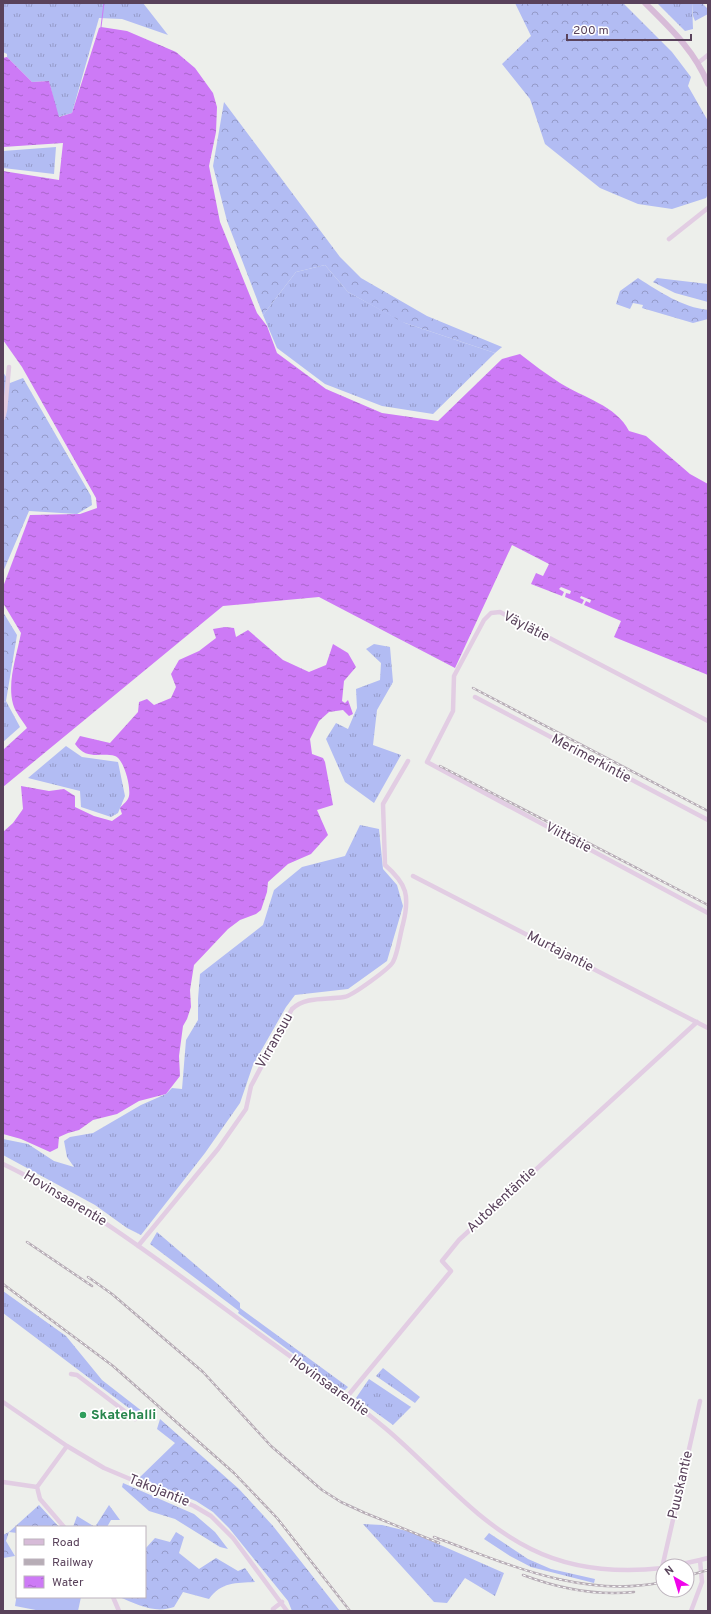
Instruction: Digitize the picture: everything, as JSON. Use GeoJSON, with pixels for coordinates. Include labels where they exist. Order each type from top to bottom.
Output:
{"type":"FeatureCollection","features":[{"type":"Feature","properties":{"kind":"street"},"geometry":{"type":"LineString","coordinates":[[645,3],[687,46],[698,63],[708,84]]}},
{"type":"Feature","properties":{"kind":"street"},"geometry":{"type":"LineString","coordinates":[[698,63],[708,55]]}},
{"type":"Feature","properties":{"kind":"street"},"geometry":{"type":"LineString","coordinates":[[669,239],[708,208]]}},
{"type":"Feature","properties":{"kind":"street"},"geometry":{"type":"LineString","coordinates":[[3,418],[9,367]]}},
{"type":"Feature","properties":{"kind":"street","name":"Väylätie"},"geometry":{"type":"LineString","coordinates":[[427,762],[453,710],[454,676],[484,620],[491,613],[500,612],[708,721]]}},
{"type":"Feature","properties":{"kind":"street","name":"Merimerkintie"},"geometry":{"type":"LineString","coordinates":[[475,697],[708,820]]}},
{"type":"Feature","properties":{"kind":"street","name":"Virransuu"},"geometry":{"type":"LineString","coordinates":[[138,1246],[218,1150],[246,1109],[251,1086],[292,1009],[299,1002],[345,997],[355,993],[393,963],[408,904],[404,887],[398,876],[385,865],[383,804],[408,761]]}},
{"type":"Feature","properties":{"kind":"street","name":"Viittatie"},"geometry":{"type":"LineString","coordinates":[[427,762],[708,914]]}},
{"type":"Feature","properties":{"kind":"street","name":"Murtajantie"},"geometry":{"type":"LineString","coordinates":[[413,876],[708,1027]]}},
{"type":"Feature","properties":{"kind":"street","name":"Autokentäntie"},"geometry":{"type":"LineString","coordinates":[[346,1398],[451,1271],[442,1260],[459,1240],[698,1022]]}},
{"type":"Feature","properties":{"kind":"street","name":"Hovinsaarentie"},"geometry":{"type":"LineString","coordinates":[[3,1164],[60,1194],[138,1246],[346,1398],[385,1428],[492,1525],[521,1544],[556,1560],[598,1570],[619,1571],[655,1569]]}},
{"type":"Feature","properties":{"kind":"street"},"geometry":{"type":"LineString","coordinates":[[71,1374],[77,1375],[135,1419]]}},
{"type":"Feature","properties":{"kind":"street","name":"Puuskantie"},"geometry":{"type":"LineString","coordinates":[[665,1558],[700,1401]]}},
{"type":"Feature","properties":{"kind":"street","name":"Takojantie"},"geometry":{"type":"LineString","coordinates":[[3,1402],[67,1446],[104,1468],[194,1506],[211,1516],[227,1531],[282,1602],[287,1611]]}},
{"type":"Feature","properties":{"kind":"street"},"geometry":{"type":"LineString","coordinates":[[63,1526],[40,1500],[37,1488],[67,1446]]}},
{"type":"Feature","properties":{"kind":"street"},"geometry":{"type":"LineString","coordinates":[[3,1482],[37,1488]]}},
{"type":"Feature","properties":{"kind":"street"},"geometry":{"type":"LineString","coordinates":[[695,1561],[708,1558]]}},
{"type":"Feature","properties":{"kind":"street"},"geometry":{"type":"LineString","coordinates":[[691,1611],[702,1582],[700,1560]]}},
{"type":"Feature","properties":{"kind":"street"},"geometry":{"type":"LineString","coordinates":[[113,1598],[119,1610]]}},
{"type":"Feature","properties":{"kind":"street"},"geometry":{"type":"LineString","coordinates":[[273,1609],[282,1602]]}},
{"type":"Feature","properties":{"kind":"green space"},"geometry":{"type":"Polygon","coordinates":[[[3,3],[143,3],[168,35],[122,19],[99,18],[72,113],[58,117],[49,81],[32,82],[7,57],[7,54],[3,52],[3,3]]]}},
{"type":"Feature","properties":{"kind":"green space"},"geometry":{"type":"Polygon","coordinates":[[[515,3],[623,3],[672,52],[691,77],[688,86],[708,121],[708,194],[706,198],[672,209],[638,204],[600,188],[545,144],[530,99],[502,64],[531,36],[515,3]]]}},
{"type":"Feature","properties":{"kind":"green space"},"geometry":{"type":"Polygon","coordinates":[[[657,3],[692,3],[693,29],[685,31],[657,3]]]}},
{"type":"Feature","properties":{"kind":"green space"},"geometry":{"type":"Polygon","coordinates":[[[692,3],[702,3],[708,9],[708,14],[695,21],[692,3]]]}},
{"type":"Feature","properties":{"kind":"green space"},"geometry":{"type":"Polygon","coordinates":[[[224,102],[340,257],[361,278],[427,316],[502,347],[495,353],[402,322],[348,292],[325,265],[296,272],[263,315],[227,221],[213,166],[224,102]]]}},
{"type":"Feature","properties":{"kind":"green space"},"geometry":{"type":"Polygon","coordinates":[[[56,147],[54,174],[3,168],[3,151],[56,147]]]}},
{"type":"Feature","properties":{"kind":"green space"},"geometry":{"type":"Polygon","coordinates":[[[325,265],[348,292],[405,323],[495,353],[433,414],[382,406],[325,384],[277,348],[263,315],[296,272],[325,265]]]}},
{"type":"Feature","properties":{"kind":"green space"},"geometry":{"type":"Polygon","coordinates":[[[638,278],[680,302],[689,306],[708,310],[708,319],[693,323],[642,308],[643,305],[633,303],[630,309],[616,304],[620,291],[638,278]]]}},
{"type":"Feature","properties":{"kind":"green space"},"geometry":{"type":"Polygon","coordinates":[[[657,278],[708,284],[708,302],[675,293],[653,282],[657,278]]]}},
{"type":"Feature","properties":{"kind":"green space"},"geometry":{"type":"Polygon","coordinates":[[[3,372],[10,383],[23,378],[91,496],[92,505],[77,514],[29,511],[3,572],[3,372]]]}},
{"type":"Feature","properties":{"kind":"green space"},"geometry":{"type":"Polygon","coordinates":[[[3,612],[17,635],[6,701],[3,702],[3,612]]]}},
{"type":"Feature","properties":{"kind":"green space"},"geometry":{"type":"Polygon","coordinates":[[[374,644],[390,647],[393,682],[377,710],[373,745],[401,755],[374,803],[345,782],[326,739],[336,723],[348,729],[357,708],[356,689],[380,680],[381,663],[366,649],[374,644]]]}},
{"type":"Feature","properties":{"kind":"green space"},"geometry":{"type":"Polygon","coordinates":[[[6,701],[20,727],[3,742],[3,702],[6,701]]]}},
{"type":"Feature","properties":{"kind":"green space"},"geometry":{"type":"Polygon","coordinates":[[[66,746],[82,757],[118,762],[125,796],[118,813],[111,817],[81,807],[80,791],[28,778],[66,746]]]}},
{"type":"Feature","properties":{"kind":"green space"},"geometry":{"type":"Polygon","coordinates":[[[360,825],[379,829],[383,869],[397,885],[403,906],[387,961],[348,989],[295,995],[286,1007],[253,1065],[240,1103],[205,1153],[141,1235],[127,1228],[95,1205],[3,1155],[3,1139],[28,1144],[54,1161],[74,1167],[67,1157],[64,1141],[70,1137],[93,1133],[141,1105],[166,1094],[172,1088],[182,1089],[186,1040],[198,1020],[200,974],[263,925],[274,890],[302,867],[345,856],[360,825]]]}},
{"type":"Feature","properties":{"kind":"green space"},"geometry":{"type":"Polygon","coordinates":[[[157,1232],[240,1303],[240,1308],[348,1387],[344,1391],[238,1313],[239,1311],[150,1244],[157,1232]]]}},
{"type":"Feature","properties":{"kind":"green space"},"geometry":{"type":"Polygon","coordinates":[[[3,1291],[66,1336],[102,1380],[147,1415],[146,1421],[3,1313],[3,1291]]]}},
{"type":"Feature","properties":{"kind":"green space"},"geometry":{"type":"Polygon","coordinates":[[[383,1368],[420,1397],[415,1403],[376,1376],[383,1368]]]}},
{"type":"Feature","properties":{"kind":"green space"},"geometry":{"type":"Polygon","coordinates":[[[369,1379],[411,1407],[393,1425],[356,1398],[369,1379]]]}},
{"type":"Feature","properties":{"kind":"green space"},"geometry":{"type":"Polygon","coordinates":[[[160,1419],[239,1489],[273,1526],[340,1611],[292,1611],[288,1601],[229,1528],[213,1512],[196,1501],[139,1478],[175,1443],[157,1429],[160,1419]]]}},
{"type":"Feature","properties":{"kind":"green space"},"geometry":{"type":"Polygon","coordinates":[[[123,1483],[194,1514],[215,1532],[228,1549],[220,1547],[175,1519],[149,1511],[122,1487],[123,1483]]]}},
{"type":"Feature","properties":{"kind":"green space"},"geometry":{"type":"Polygon","coordinates":[[[39,1505],[58,1526],[16,1526],[16,1533],[9,1532],[39,1505]]]}},
{"type":"Feature","properties":{"kind":"green space"},"geometry":{"type":"Polygon","coordinates":[[[109,1505],[120,1520],[111,1520],[108,1526],[96,1526],[109,1505]]]}},
{"type":"Feature","properties":{"kind":"green space"},"geometry":{"type":"Polygon","coordinates":[[[77,1516],[93,1526],[73,1526],[77,1516]]]}},
{"type":"Feature","properties":{"kind":"green space"},"geometry":{"type":"Polygon","coordinates":[[[363,1524],[382,1525],[411,1532],[504,1573],[495,1596],[465,1578],[447,1603],[434,1602],[363,1524]]]}},
{"type":"Feature","properties":{"kind":"green space"},"geometry":{"type":"Polygon","coordinates":[[[9,1532],[6,1541],[15,1556],[3,1558],[3,1535],[9,1532]]]}},
{"type":"Feature","properties":{"kind":"green space"},"geometry":{"type":"Polygon","coordinates":[[[176,1532],[184,1537],[179,1553],[199,1569],[216,1558],[238,1571],[245,1568],[255,1582],[229,1584],[219,1589],[209,1599],[183,1592],[174,1607],[167,1609],[153,1609],[122,1598],[146,1598],[146,1548],[155,1538],[170,1542],[176,1532]]]}},
{"type":"Feature","properties":{"kind":"green space"},"geometry":{"type":"Polygon","coordinates":[[[489,1533],[528,1559],[551,1569],[595,1579],[594,1583],[531,1567],[510,1556],[484,1539],[489,1533]]]}},
{"type":"Feature","properties":{"kind":"green space"},"geometry":{"type":"Polygon","coordinates":[[[16,1598],[81,1598],[78,1611],[41,1611],[15,1606],[16,1598]]]}},
{"type":"Feature","properties":{"kind":"water"},"geometry":{"type":"Polygon","coordinates":[[[101,27],[127,31],[176,52],[195,68],[213,93],[217,107],[216,132],[209,166],[220,222],[257,313],[267,326],[277,353],[326,389],[382,413],[438,421],[502,359],[520,354],[560,383],[608,409],[623,422],[629,431],[646,436],[690,474],[708,484],[708,675],[614,637],[621,621],[584,605],[586,601],[590,603],[591,600],[581,596],[580,598],[584,600],[582,604],[565,597],[566,593],[570,594],[571,591],[561,587],[559,589],[564,592],[562,596],[531,584],[536,573],[543,576],[549,564],[512,545],[455,668],[319,597],[223,606],[3,787],[3,750],[27,728],[15,710],[11,695],[13,668],[21,633],[3,603],[3,587],[30,515],[80,514],[97,508],[96,498],[22,367],[3,340],[3,171],[59,180],[63,143],[3,147],[3,58],[7,57],[32,82],[49,81],[59,117],[72,113],[99,28],[101,27]]]}},
{"type":"Feature","properties":{"kind":"water"},"geometry":{"type":"Polygon","coordinates":[[[225,627],[234,628],[236,637],[248,630],[283,660],[309,672],[326,665],[333,644],[348,653],[356,667],[344,681],[342,701],[345,703],[348,700],[353,714],[349,716],[343,710],[329,712],[319,721],[310,739],[312,754],[323,758],[325,762],[333,805],[317,810],[328,835],[311,854],[288,864],[268,882],[267,892],[261,910],[256,914],[240,920],[228,929],[194,965],[190,990],[191,1007],[183,1026],[179,1056],[180,1076],[166,1094],[139,1101],[117,1114],[93,1120],[79,1130],[59,1137],[58,1148],[50,1152],[21,1139],[3,1134],[3,832],[13,823],[23,809],[21,786],[49,791],[64,789],[75,796],[75,807],[94,816],[112,821],[122,814],[120,808],[128,799],[129,792],[128,780],[121,762],[115,756],[89,754],[84,752],[75,744],[80,736],[110,743],[138,712],[139,702],[147,699],[154,705],[171,698],[176,687],[171,674],[179,660],[199,651],[216,638],[213,629],[225,627]]]}},
{"type":"Feature","properties":{"kind":"waterway"},"geometry":{"type":"LineString","coordinates":[[101,27],[104,3]]}},
{"type":"Feature","properties":{"kind":"railway"},"geometry":{"type":"LineString","coordinates":[[473,688],[708,811]]}},
{"type":"Feature","properties":{"kind":"railway"},"geometry":{"type":"LineString","coordinates":[[440,766],[708,905]]}},
{"type":"Feature","properties":{"kind":"railway"},"geometry":{"type":"LineString","coordinates":[[27,1242],[92,1286]]}},
{"type":"Feature","properties":{"kind":"railway"},"geometry":{"type":"LineString","coordinates":[[88,1277],[112,1294],[203,1372],[271,1446],[322,1490],[341,1502],[365,1513],[439,1543]]}},
{"type":"Feature","properties":{"kind":"railway"},"geometry":{"type":"LineString","coordinates":[[3,1284],[113,1366],[234,1473],[277,1518],[350,1611]]}},
{"type":"Feature","properties":{"kind":"railway"},"geometry":{"type":"LineString","coordinates":[[434,1537],[518,1568],[574,1582],[603,1586],[633,1586],[655,1583]]}},
{"type":"Feature","properties":{"kind":"railway"},"geometry":{"type":"LineString","coordinates":[[695,1574],[708,1570]]}},
{"type":"Feature","properties":{"kind":"railway"},"geometry":{"type":"LineString","coordinates":[[523,1575],[564,1588],[605,1593],[634,1592]]}},
{"type":"Feature","properties":{"kind":"place","name":"Skatehalli"},"geometry":{"type":"Point","coordinates":[83,1415]}}]}
